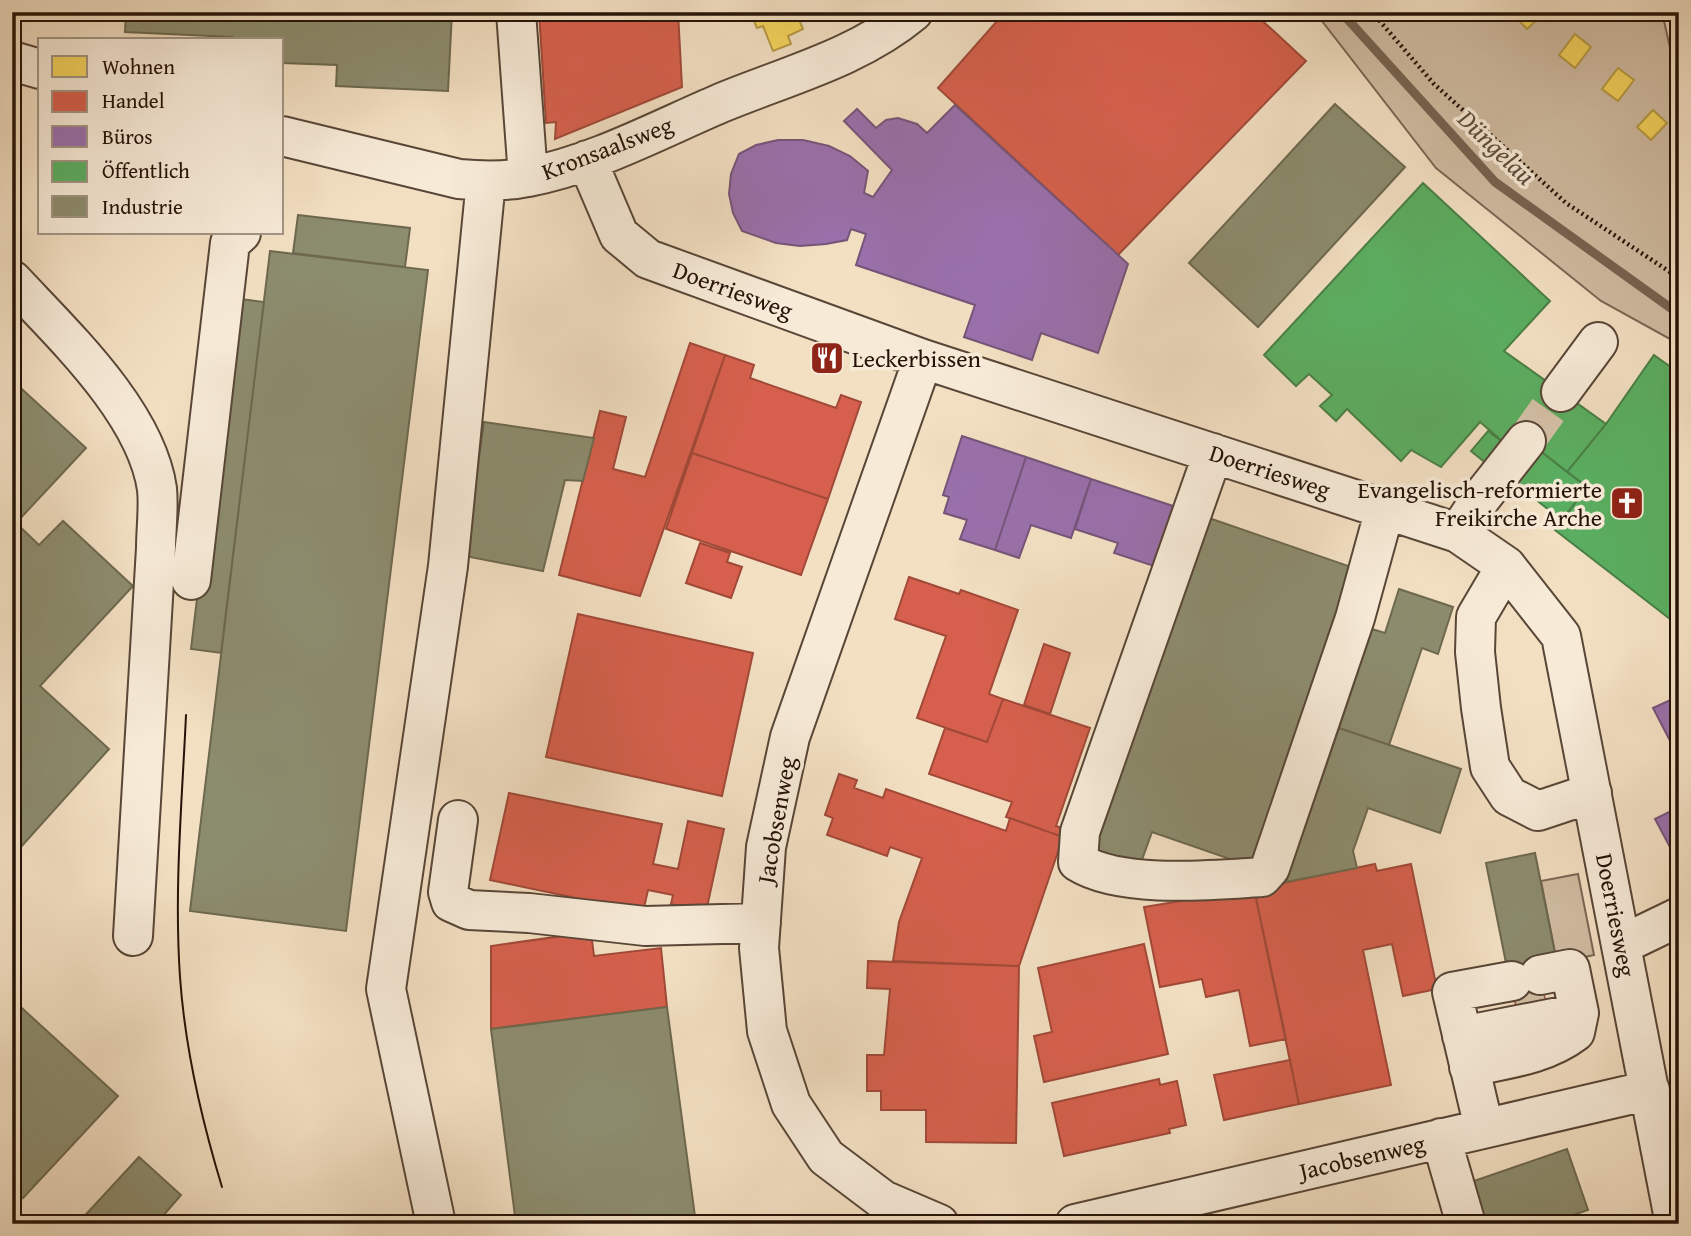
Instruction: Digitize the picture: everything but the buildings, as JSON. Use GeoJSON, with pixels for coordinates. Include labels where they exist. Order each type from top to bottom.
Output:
{"type":"FeatureCollection","features":[{"type":"Feature","properties":{"kind":"street"},"geometry":{"type":"LineString","coordinates":[[516,12],[528,177]]}},
{"type":"Feature","properties":{"kind":"street","name":"Kronsaalsweg"},"geometry":{"type":"LineString","coordinates":[[284,136],[459,179],[485,181],[528,177],[587,160],[835,59],[892,30],[913,12]]}},
{"type":"Feature","properties":{"kind":"street","name":"Doerriesweg"},"geometry":{"type":"LineString","coordinates":[[587,160],[619,235],[648,259],[923,359],[1458,533],[1506,566],[1561,636],[1675,1224]]}},
{"type":"Feature","properties":{"kind":"street"},"geometry":{"type":"LineString","coordinates":[[436,1224],[386,989],[448,566],[485,181]]}},
{"type":"Feature","properties":{"kind":"street"},"geometry":{"type":"LineString","coordinates":[[191,580],[229,243],[239,234]]}},
{"type":"Feature","properties":{"kind":"street"},"geometry":{"type":"LineString","coordinates":[[12,280],[119,402],[144,448],[157,489],[156,548],[133,936]]}},
{"type":"Feature","properties":{"kind":"street"},"geometry":{"type":"LineString","coordinates":[[1561,391],[1598,342]]}},
{"type":"Feature","properties":{"kind":"street","name":"Jacobsenweg"},"geometry":{"type":"LineString","coordinates":[[923,359],[790,737],[766,847],[759,948],[767,1031],[791,1104],[826,1157],[883,1200],[939,1224]]}},
{"type":"Feature","properties":{"kind":"street"},"geometry":{"type":"LineString","coordinates":[[1458,533],[1481,498],[1526,441]]}},
{"type":"Feature","properties":{"kind":"street"},"geometry":{"type":"LineString","coordinates":[[1213,453],[1080,832],[1078,862],[1094,872],[1172,881],[1262,877],[1270,868],[1355,618],[1385,509]]}},
{"type":"Feature","properties":{"kind":"street"},"geometry":{"type":"LineString","coordinates":[[1506,566],[1476,617],[1475,652],[1490,767],[1509,796],[1538,811],[1592,793]]}},
{"type":"Feature","properties":{"kind":"street"},"geometry":{"type":"LineString","coordinates":[[457,820],[448,892],[451,902],[470,911],[645,926],[761,923]]}},
{"type":"Feature","properties":{"kind":"street"},"geometry":{"type":"LineString","coordinates":[[1622,945],[1679,917]]}},
{"type":"Feature","properties":{"kind":"street"},"geometry":{"type":"LineString","coordinates":[[1463,1039],[1544,993],[1452,992],[1463,1039],[1484,1128]]}},
{"type":"Feature","properties":{"kind":"street","name":"Jacobsenweg"},"geometry":{"type":"LineString","coordinates":[[1074,1224],[1182,1212],[1441,1138],[1650,1090]]}},
{"type":"Feature","properties":{"kind":"street"},"geometry":{"type":"LineString","coordinates":[[1441,1138],[1466,1224]]}},
{"type":"Feature","properties":{"kind":"path"},"geometry":{"type":"LineString","coordinates":[[1372,12],[1434,84],[1566,203],[1679,278]]}},
{"type":"Feature","properties":{"kind":"shaded area"},"geometry":{"type":"Polygon","coordinates":[[[1315,12],[1662,12],[1671,52],[1679,57],[1679,344],[1601,301],[1436,168],[1315,12]]]}},
{"type":"Feature","properties":{"kind":"shaded area"},"geometry":{"type":"Polygon","coordinates":[[[1578,874],[1594,955],[1557,963],[1541,881],[1578,874]]]}},
{"type":"Feature","properties":{"kind":"waterway","name":"Düngelau"},"geometry":{"type":"LineString","coordinates":[[1341,12],[1495,182],[1679,314]]}},
{"type":"Feature","properties":{"kind":"tunnel"},"geometry":{"type":"LineString","coordinates":[[1526,441],[1561,392]]}},
{"type":"Feature","properties":{"kind":"tunnel"},"geometry":{"type":"LineString","coordinates":[[1516,1003],[1544,997]]}},
{"type":"Feature","properties":{"kind":"tram line"},"geometry":{"type":"LineString","coordinates":[[186,715],[178,879],[180,977],[195,1083],[222,1187]]}},
{"type":"Feature","properties":{"kind":"place","name":"Leckerbissen"},"geometry":{"type":"Point","coordinates":[827,358]}},
{"type":"Feature","properties":{"kind":"place","name":"Evangelisch-reformierte Freikirche Arche"},"geometry":{"type":"Point","coordinates":[1627,503]}}]}
